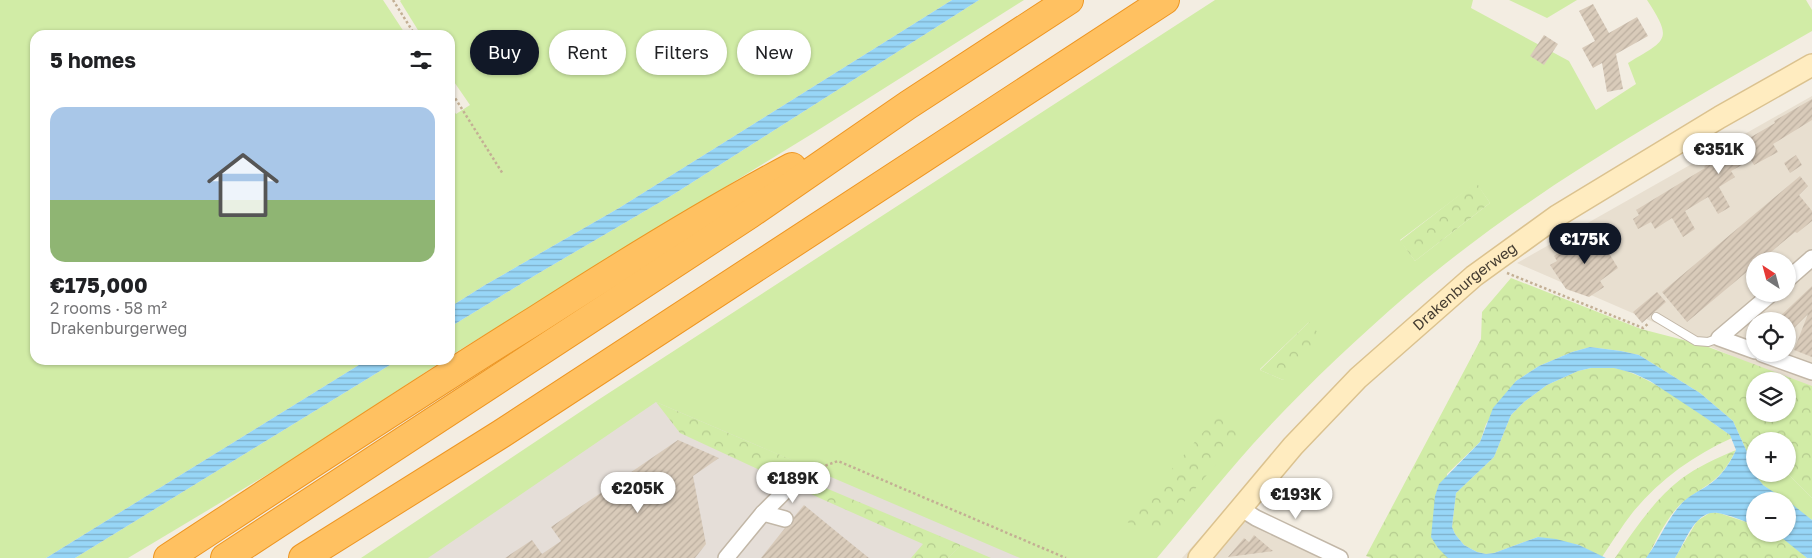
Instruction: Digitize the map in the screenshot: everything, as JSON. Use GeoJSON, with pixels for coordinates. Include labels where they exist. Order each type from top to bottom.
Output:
{"type":"FeatureCollection","features":[{"type":"Feature","properties":{"kind":"highway"},"geometry":{"type":"LineString","coordinates":[[225,558],[750,214],[1068,0]]}},
{"type":"Feature","properties":{"kind":"highway"},"geometry":{"type":"LineString","coordinates":[[304,558],[501,434],[1165,0]]}},
{"type":"Feature","properties":{"kind":"highway"},"geometry":{"type":"LineString","coordinates":[[168,558],[445,377],[596,282],[738,196],[908,106]]}},
{"type":"Feature","properties":{"kind":"highway"},"geometry":{"type":"LineString","coordinates":[[326,558],[501,434]]}},
{"type":"Feature","properties":{"kind":"main road","name":"Drakenburgerweg"},"geometry":{"type":"LineString","coordinates":[[1199,558],[1293,446],[1358,378],[1474,276],[1557,216],[1720,117],[1812,65]]}},
{"type":"Feature","properties":{"kind":"street"},"geometry":{"type":"LineString","coordinates":[[1796,272],[1812,258]]}},
{"type":"Feature","properties":{"kind":"street"},"geometry":{"type":"LineString","coordinates":[[1746,348],[1719,338],[1762,302]]}},
{"type":"Feature","properties":{"kind":"street"},"geometry":{"type":"LineString","coordinates":[[1784,362],[1812,372]]}},
{"type":"Feature","properties":{"kind":"street"},"geometry":{"type":"LineString","coordinates":[[726,558],[763,513],[802,474]]}},
{"type":"Feature","properties":{"kind":"street"},"geometry":{"type":"LineString","coordinates":[[1240,508],[1256,518],[1340,558]]}},
{"type":"Feature","properties":{"kind":"street"},"geometry":{"type":"LineString","coordinates":[[763,513],[785,519]]}},
{"type":"Feature","properties":{"kind":"lane"},"geometry":{"type":"LineString","coordinates":[[1656,317],[1696,341],[1708,342],[1719,338]]}},
{"type":"Feature","properties":{"kind":"path"},"geometry":{"type":"LineString","coordinates":[[393,0],[412,30]]}},
{"type":"Feature","properties":{"kind":"path"},"geometry":{"type":"LineString","coordinates":[[455,98],[503,174]]}},
{"type":"Feature","properties":{"kind":"path"},"geometry":{"type":"LineString","coordinates":[[1489,266],[1643,328],[1656,317]]}},
{"type":"Feature","properties":{"kind":"path"},"geometry":{"type":"LineString","coordinates":[[802,474],[838,461],[1066,558]]}},
{"type":"Feature","properties":{"kind":"shaded area"},"geometry":{"type":"Polygon","coordinates":[[[1812,96],[1812,391],[1796,384],[1796,372],[1768,372],[1517,263],[1812,96]]]}},
{"type":"Feature","properties":{"kind":"shaded area"},"geometry":{"type":"Polygon","coordinates":[[[675,380],[1077,558],[406,558],[675,380]]]}},
{"type":"Feature","properties":{"kind":"shaded area"},"geometry":{"type":"Polygon","coordinates":[[[1229,506],[1346,558],[1182,558],[1229,506]]]}},
{"type":"Feature","properties":{"kind":"green space"},"geometry":{"type":"Polygon","coordinates":[[[0,0],[383,0],[403,30],[30,30],[30,365],[359,365],[46,558],[0,558],[0,0]]]}},
{"type":"Feature","properties":{"kind":"green space"},"geometry":{"type":"Polygon","coordinates":[[[401,0],[952,0],[619,208],[455,304],[455,112],[456,114],[470,105],[455,83],[455,30],[418,30],[401,0]]]}},
{"type":"Feature","properties":{"kind":"green space"},"geometry":{"type":"Polygon","coordinates":[[[979,0],[1024,0],[815,132],[455,353],[455,324],[674,194],[979,0]]]}},
{"type":"Feature","properties":{"kind":"green space"},"geometry":{"type":"Polygon","coordinates":[[[1215,0],[1473,0],[1471,8],[1569,61],[1596,110],[1636,84],[1628,63],[1658,44],[1662,38],[1661,24],[1647,0],[1806,0],[1812,10],[1812,31],[1655,122],[1552,187],[1453,257],[1406,296],[1328,367],[1271,424],[1157,558],[1020,558],[656,402],[428,558],[361,558],[598,400],[1215,0]],[[1476,183],[1400,240],[1415,261],[1490,203],[1476,183]],[[1309,322],[1260,369],[1260,370],[1283,380],[1309,322]]]}},
{"type":"Feature","properties":{"kind":"green space"},"geometry":{"type":"Polygon","coordinates":[[[1509,0],[1577,0],[1547,18],[1509,0]]]}},
{"type":"Feature","properties":{"kind":"green space"},"geometry":{"type":"Polygon","coordinates":[[[1476,182],[1490,203],[1415,261],[1400,241],[1476,182]]]}},
{"type":"Feature","properties":{"kind":"green space"},"geometry":{"type":"Polygon","coordinates":[[[1511,278],[1641,329],[1703,345],[1775,372],[1746,372],[1746,422],[1796,422],[1796,380],[1812,386],[1812,498],[1796,482],[1796,432],[1746,432],[1746,450],[1733,421],[1700,393],[1639,355],[1590,347],[1572,352],[1539,366],[1516,381],[1486,424],[1480,442],[1447,474],[1449,558],[1371,558],[1366,556],[1481,339],[1482,312],[1511,278]]]}},
{"type":"Feature","properties":{"kind":"green space"},"geometry":{"type":"Polygon","coordinates":[[[1309,322],[1324,340],[1283,380],[1260,370],[1309,322]]]}},
{"type":"Feature","properties":{"kind":"green space"},"geometry":{"type":"Polygon","coordinates":[[[390,365],[436,365],[290,461],[128,558],[75,558],[390,365]]]}},
{"type":"Feature","properties":{"kind":"green space"},"geometry":{"type":"Polygon","coordinates":[[[1591,368],[1615,368],[1644,378],[1690,406],[1732,438],[1691,460],[1654,489],[1633,512],[1602,557],[1579,545],[1538,537],[1494,553],[1486,554],[1477,552],[1464,545],[1452,527],[1456,493],[1494,457],[1511,415],[1524,402],[1547,385],[1578,371],[1591,368]]]}},
{"type":"Feature","properties":{"kind":"green space"},"geometry":{"type":"Polygon","coordinates":[[[656,402],[829,476],[821,486],[961,545],[948,558],[911,558],[923,544],[680,433],[656,402]]]}},
{"type":"Feature","properties":{"kind":"green space"},"geometry":{"type":"Polygon","coordinates":[[[1221,411],[1240,436],[1156,535],[1127,522],[1221,411]]]}},
{"type":"Feature","properties":{"kind":"green space"},"geometry":{"type":"Polygon","coordinates":[[[1736,450],[1728,465],[1718,477],[1686,499],[1672,514],[1647,558],[1615,558],[1645,516],[1671,487],[1694,471],[1736,450]]]}},
{"type":"Feature","properties":{"kind":"green space"},"geometry":{"type":"Polygon","coordinates":[[[1761,482],[1796,482],[1812,498],[1812,520],[1796,509],[1796,492],[1773,492],[1761,482]]]}},
{"type":"Feature","properties":{"kind":"green space"},"geometry":{"type":"Polygon","coordinates":[[[1711,512],[1746,522],[1746,542],[1788,542],[1807,558],[1675,558],[1697,521],[1711,512]]]}},
{"type":"Feature","properties":{"kind":"green space"},"geometry":{"type":"Polygon","coordinates":[[[961,545],[991,558],[948,558],[961,545]]]}},
{"type":"Feature","properties":{"kind":"water"},"geometry":{"type":"Polygon","coordinates":[[[952,0],[979,0],[674,194],[455,324],[455,304],[619,208],[952,0]]]}},
{"type":"Feature","properties":{"kind":"water"},"geometry":{"type":"Polygon","coordinates":[[[1590,347],[1639,355],[1700,393],[1733,421],[1746,450],[1746,482],[1761,482],[1774,492],[1746,492],[1746,522],[1723,514],[1710,513],[1703,516],[1692,528],[1675,558],[1646,558],[1667,523],[1682,503],[1716,479],[1727,466],[1736,450],[1730,435],[1650,381],[1633,373],[1614,368],[1591,368],[1578,371],[1547,385],[1524,402],[1511,415],[1494,457],[1456,493],[1452,527],[1464,545],[1477,552],[1486,554],[1494,553],[1538,537],[1579,545],[1606,558],[1448,558],[1431,537],[1435,496],[1439,484],[1480,442],[1493,408],[1516,381],[1539,366],[1572,352],[1590,347]]]}},
{"type":"Feature","properties":{"kind":"water"},"geometry":{"type":"Polygon","coordinates":[[[359,365],[390,365],[75,558],[46,558],[359,365]]]}},
{"type":"Feature","properties":{"kind":"water"},"geometry":{"type":"Polygon","coordinates":[[[1796,507],[1812,520],[1812,558],[1807,558],[1787,542],[1796,542],[1796,507]]]}},
{"type":"Feature","properties":{"kind":"building"},"geometry":{"type":"Polygon","coordinates":[[[1593,4],[1609,33],[1637,17],[1648,36],[1616,54],[1623,89],[1607,92],[1602,63],[1593,68],[1582,48],[1595,41],[1579,11],[1593,4]]]}},
{"type":"Feature","properties":{"kind":"building"},"geometry":{"type":"Polygon","coordinates":[[[1544,35],[1558,44],[1544,65],[1530,56],[1544,35]]]}},
{"type":"Feature","properties":{"kind":"building"},"geometry":{"type":"Polygon","coordinates":[[[1812,99],[1812,120],[1773,144],[1778,152],[1754,165],[1751,160],[1731,171],[1735,177],[1719,187],[1730,207],[1718,214],[1708,197],[1685,211],[1695,229],[1683,237],[1672,218],[1655,229],[1651,222],[1638,229],[1633,219],[1639,215],[1636,210],[1775,123],[1774,121],[1812,99]]]}},
{"type":"Feature","properties":{"kind":"building"},"geometry":{"type":"Polygon","coordinates":[[[1796,155],[1802,165],[1790,173],[1784,163],[1796,155]]]}},
{"type":"Feature","properties":{"kind":"building"},"geometry":{"type":"Polygon","coordinates":[[[1800,176],[1808,186],[1799,195],[1812,211],[1812,221],[1771,252],[1746,252],[1746,273],[1687,322],[1662,292],[1800,176]]]}},
{"type":"Feature","properties":{"kind":"building"},"geometry":{"type":"Polygon","coordinates":[[[1601,230],[1612,246],[1607,250],[1618,268],[1600,281],[1604,287],[1589,297],[1566,289],[1550,265],[1557,261],[1554,256],[1569,245],[1572,250],[1601,230]]]}},
{"type":"Feature","properties":{"kind":"building"},"geometry":{"type":"Polygon","coordinates":[[[1812,286],[1812,357],[1796,351],[1796,345],[1808,314],[1796,326],[1796,312],[1785,312],[1812,286]]]}},
{"type":"Feature","properties":{"kind":"building"},"geometry":{"type":"Polygon","coordinates":[[[1657,292],[1666,302],[1642,323],[1633,312],[1657,292]]]}},
{"type":"Feature","properties":{"kind":"building"},"geometry":{"type":"Polygon","coordinates":[[[678,440],[719,458],[693,476],[706,544],[695,558],[505,558],[532,540],[542,554],[561,541],[551,527],[678,440]]]}},
{"type":"Feature","properties":{"kind":"building"},"geometry":{"type":"Polygon","coordinates":[[[804,505],[869,558],[761,558],[785,528],[792,525],[794,517],[804,505]]]}},
{"type":"Feature","properties":{"kind":"building"},"geometry":{"type":"Polygon","coordinates":[[[1254,535],[1273,551],[1228,557],[1244,538],[1249,542],[1254,535]]]}}]}
